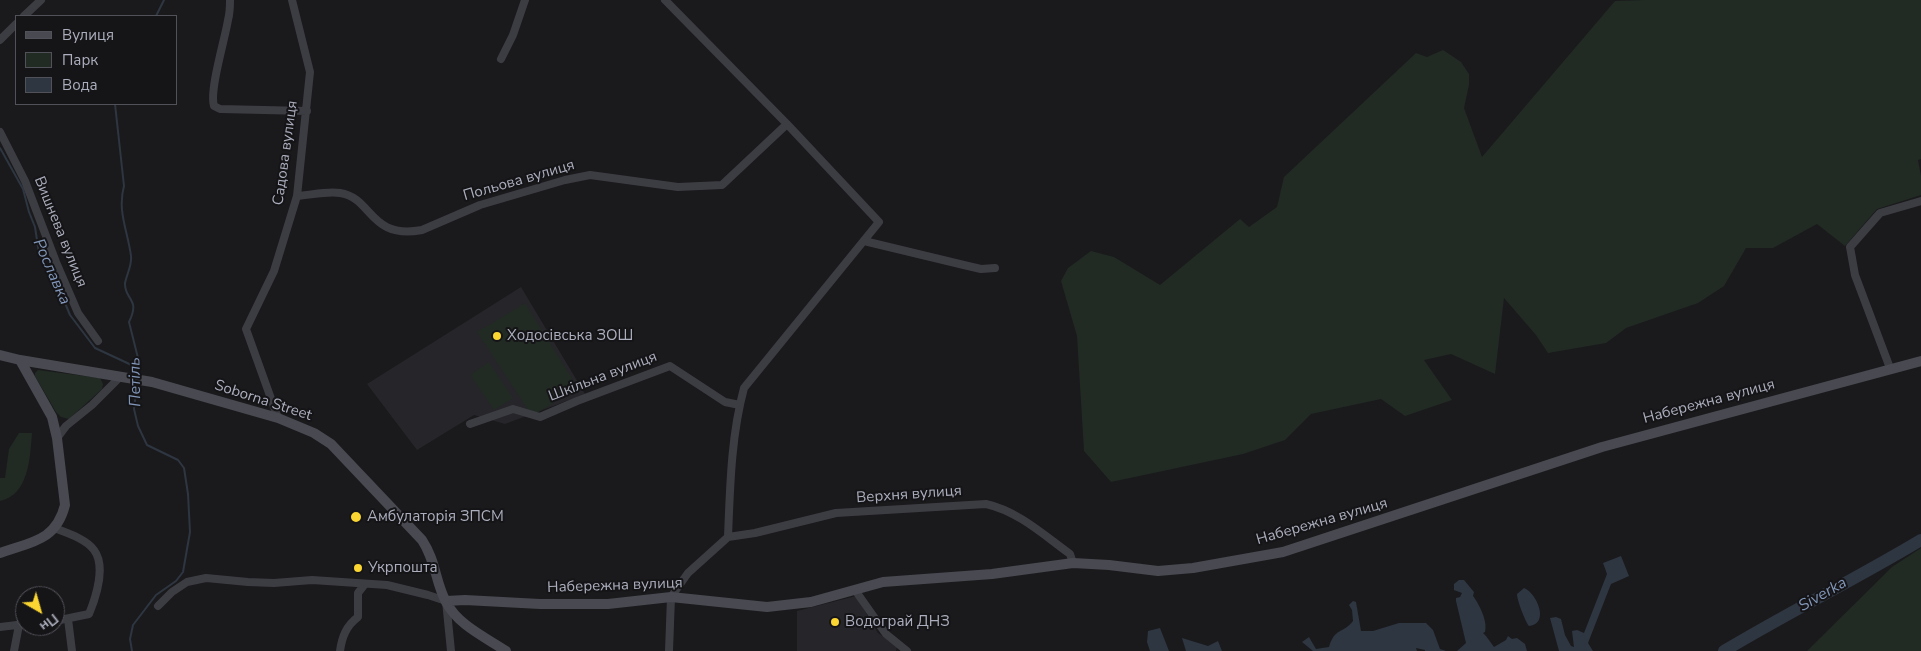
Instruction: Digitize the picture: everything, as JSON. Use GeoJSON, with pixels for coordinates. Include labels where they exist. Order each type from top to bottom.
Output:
{"type":"FeatureCollection","features":[{"type":"Feature","properties":{"kind":"street"},"geometry":{"type":"LineString","coordinates":[[25,15],[40,0]]}},
{"type":"Feature","properties":{"kind":"street"},"geometry":{"type":"LineString","coordinates":[[230,0],[229,18],[215,82],[212,103],[214,106],[220,109],[307,111]]}},
{"type":"Feature","properties":{"kind":"street","name":"Садова вулиця"},"geometry":{"type":"LineString","coordinates":[[278,418],[246,328],[274,271],[297,196],[310,72],[292,0]]}},
{"type":"Feature","properties":{"kind":"street"},"geometry":{"type":"LineString","coordinates":[[501,59],[513,35],[525,0]]}},
{"type":"Feature","properties":{"kind":"street"},"geometry":{"type":"LineString","coordinates":[[665,0],[879,222],[744,388],[740,404],[730,486],[728,537],[688,573],[671,597],[668,651]]}},
{"type":"Feature","properties":{"kind":"street"},"geometry":{"type":"LineString","coordinates":[[0,40],[15,25]]}},
{"type":"Feature","properties":{"kind":"street","name":"Польова вулиця"},"geometry":{"type":"LineString","coordinates":[[297,196],[341,193],[356,200],[373,218],[385,227],[402,232],[412,232],[422,230],[480,205],[565,180],[590,175],[678,187],[722,185],[786,124]]}},
{"type":"Feature","properties":{"kind":"street","name":"Вишнева вулиця"},"geometry":{"type":"LineString","coordinates":[[0,132],[25,181],[78,313],[98,340]]}},
{"type":"Feature","properties":{"kind":"street"},"geometry":{"type":"LineString","coordinates":[[1890,368],[1854,275],[1850,247],[1880,213],[1921,201]]}},
{"type":"Feature","properties":{"kind":"street"},"geometry":{"type":"LineString","coordinates":[[864,241],[974,267],[995,268]]}},
{"type":"Feature","properties":{"kind":"street","name":"Soborna Street"},"geometry":{"type":"LineString","coordinates":[[0,354],[20,360],[152,382],[278,418],[314,434],[331,444],[415,532],[432,558],[446,601],[462,622],[506,651]]}},
{"type":"Feature","properties":{"kind":"street"},"geometry":{"type":"LineString","coordinates":[[0,553],[39,540],[48,535],[62,515],[65,505],[57,438],[52,417],[20,360]]}},
{"type":"Feature","properties":{"kind":"street","name":"Набережна вулиця"},"geometry":{"type":"LineString","coordinates":[[446,601],[608,604],[671,597],[767,607],[811,602],[883,582],[992,574],[1072,563],[1101,564],[1158,571],[1176,570],[1282,552],[1453,497],[1572,456],[1921,361]]}},
{"type":"Feature","properties":{"kind":"street","name":"Шкільна вулиця"},"geometry":{"type":"LineString","coordinates":[[470,424],[513,409],[540,417],[670,366],[725,402],[740,404]]}},
{"type":"Feature","properties":{"kind":"street"},"geometry":{"type":"LineString","coordinates":[[57,438],[66,426],[123,377]]}},
{"type":"Feature","properties":{"kind":"street","name":"Верхня вулиця"},"geometry":{"type":"LineString","coordinates":[[728,537],[755,533],[836,513],[986,504],[1003,508],[1025,522],[1070,554],[1072,563]]}},
{"type":"Feature","properties":{"kind":"street"},"geometry":{"type":"LineString","coordinates":[[54,528],[83,541],[94,549],[98,556],[97,596],[89,614],[65,619]]}},
{"type":"Feature","properties":{"kind":"street"},"geometry":{"type":"LineString","coordinates":[[158,606],[172,592],[187,582],[206,578],[248,582],[274,583],[312,580],[387,585],[446,601],[451,651]]}},
{"type":"Feature","properties":{"kind":"street"},"geometry":{"type":"LineString","coordinates":[[340,651],[342,639],[349,624],[358,617],[358,593],[365,584]]}},
{"type":"Feature","properties":{"kind":"street"},"geometry":{"type":"LineString","coordinates":[[855,590],[886,634],[907,651]]}},
{"type":"Feature","properties":{"kind":"street"},"geometry":{"type":"LineString","coordinates":[[68,619],[72,651]]}},
{"type":"Feature","properties":{"kind":"street"},"geometry":{"type":"LineString","coordinates":[[0,627],[15,626]]}},
{"type":"Feature","properties":{"kind":"street"},"geometry":{"type":"LineString","coordinates":[[14,651],[19,636]]}},
{"type":"Feature","properties":{"kind":"shaded area","name":"Ходосівська ЗОШ"},"geometry":{"type":"Polygon","coordinates":[[[521,287],[585,394],[505,424],[474,415],[417,450],[367,384],[521,287]]]}},
{"type":"Feature","properties":{"kind":"shaded area","name":"Водограй ДНЗ"},"geometry":{"type":"Polygon","coordinates":[[[856,596],[878,633],[897,646],[896,651],[797,651],[797,611],[856,596]]]}},
{"type":"Feature","properties":{"kind":"green space"},"geometry":{"type":"Polygon","coordinates":[[[1921,0],[1921,159],[1918,160],[1921,176],[1921,195],[1877,209],[1845,246],[1817,224],[1773,248],[1746,248],[1724,286],[1698,303],[1626,328],[1606,343],[1548,353],[1536,335],[1504,298],[1495,374],[1451,354],[1424,360],[1452,400],[1405,416],[1381,399],[1311,414],[1285,440],[1243,454],[1111,482],[1084,451],[1077,336],[1061,281],[1068,268],[1091,251],[1114,257],[1160,285],[1240,219],[1249,227],[1277,207],[1284,177],[1416,53],[1427,57],[1443,50],[1461,62],[1469,74],[1469,85],[1464,108],[1482,157],[1615,1],[1921,0]]]}},
{"type":"Feature","properties":{"kind":"green space"},"geometry":{"type":"Polygon","coordinates":[[[525,303],[578,388],[532,416],[477,332],[525,303]]]}},
{"type":"Feature","properties":{"kind":"green space"},"geometry":{"type":"Polygon","coordinates":[[[489,362],[513,398],[494,410],[470,375],[489,362]]]}},
{"type":"Feature","properties":{"kind":"green space"},"geometry":{"type":"Polygon","coordinates":[[[38,370],[100,378],[103,384],[102,389],[69,419],[61,417],[56,412],[35,376],[38,370]]]}},
{"type":"Feature","properties":{"kind":"green space"},"geometry":{"type":"Polygon","coordinates":[[[19,433],[32,433],[26,474],[17,491],[10,497],[0,501],[0,478],[5,478],[9,449],[19,433]]]}},
{"type":"Feature","properties":{"kind":"green space"},"geometry":{"type":"Polygon","coordinates":[[[1921,548],[1921,651],[1807,651],[1892,567],[1921,548]]]}},
{"type":"Feature","properties":{"kind":"water"},"geometry":{"type":"Polygon","coordinates":[[[1621,556],[1629,576],[1611,584],[1588,643],[1593,651],[1559,651],[1550,618],[1556,617],[1561,619],[1565,635],[1571,646],[1574,647],[1572,631],[1577,630],[1584,633],[1607,574],[1603,563],[1621,556]]]}},
{"type":"Feature","properties":{"kind":"water"},"geometry":{"type":"Polygon","coordinates":[[[1459,580],[1464,580],[1474,592],[1473,596],[1484,618],[1486,628],[1483,633],[1494,647],[1506,640],[1508,636],[1512,639],[1517,638],[1525,644],[1527,651],[1457,651],[1466,643],[1456,601],[1456,598],[1460,597],[1462,593],[1454,590],[1454,584],[1459,580]]]}},
{"type":"Feature","properties":{"kind":"water"},"geometry":{"type":"Polygon","coordinates":[[[1524,588],[1529,591],[1537,602],[1540,614],[1539,620],[1529,626],[1517,597],[1517,594],[1524,588]]]}},
{"type":"Feature","properties":{"kind":"water"},"geometry":{"type":"Polygon","coordinates":[[[1353,601],[1356,602],[1361,631],[1373,631],[1399,623],[1426,623],[1433,630],[1440,649],[1446,651],[1425,651],[1416,648],[1417,651],[1313,651],[1302,642],[1309,637],[1316,649],[1329,647],[1334,636],[1353,621],[1352,610],[1349,605],[1353,601]]]}},
{"type":"Feature","properties":{"kind":"water"},"geometry":{"type":"Polygon","coordinates":[[[1160,628],[1169,651],[1150,651],[1147,642],[1148,631],[1160,628]]]}},
{"type":"Feature","properties":{"kind":"water"},"geometry":{"type":"Polygon","coordinates":[[[1182,638],[1208,646],[1218,641],[1222,651],[1186,651],[1182,638]]]}},
{"type":"Feature","properties":{"kind":"waterway","name":"Петіль"},"geometry":{"type":"LineString","coordinates":[[156,15],[164,0]]}},
{"type":"Feature","properties":{"kind":"waterway","name":"Петіль"},"geometry":{"type":"LineString","coordinates":[[115,105],[124,186],[122,213],[131,256],[125,289],[133,304],[129,322],[138,358],[137,376]]}},
{"type":"Feature","properties":{"kind":"waterway","name":"Рославка"},"geometry":{"type":"LineString","coordinates":[[0,148],[23,189],[35,227],[39,253],[55,279],[70,315],[95,348],[138,368]]}},
{"type":"Feature","properties":{"kind":"waterway","name":"Петіль"},"geometry":{"type":"LineString","coordinates":[[132,651],[130,639],[133,625],[156,595],[176,581],[183,572],[190,532],[188,494],[184,468],[178,460],[147,445],[138,426],[134,409],[137,384]]}},
{"type":"Feature","properties":{"kind":"waterway","name":"Siverka"},"geometry":{"type":"LineString","coordinates":[[1724,651],[1921,540]]}},
{"type":"Feature","properties":{"kind":"place","name":"Ходосівська ЗОШ"},"geometry":{"type":"Point","coordinates":[497,336]}},
{"type":"Feature","properties":{"kind":"place","name":"Амбулаторія ЗПСМ"},"geometry":{"type":"Point","coordinates":[356,517]}},
{"type":"Feature","properties":{"kind":"place","name":"Укрпошта"},"geometry":{"type":"Point","coordinates":[358,568]}},
{"type":"Feature","properties":{"kind":"place","name":"Водограй ДНЗ"},"geometry":{"type":"Point","coordinates":[835,622]}}]}
